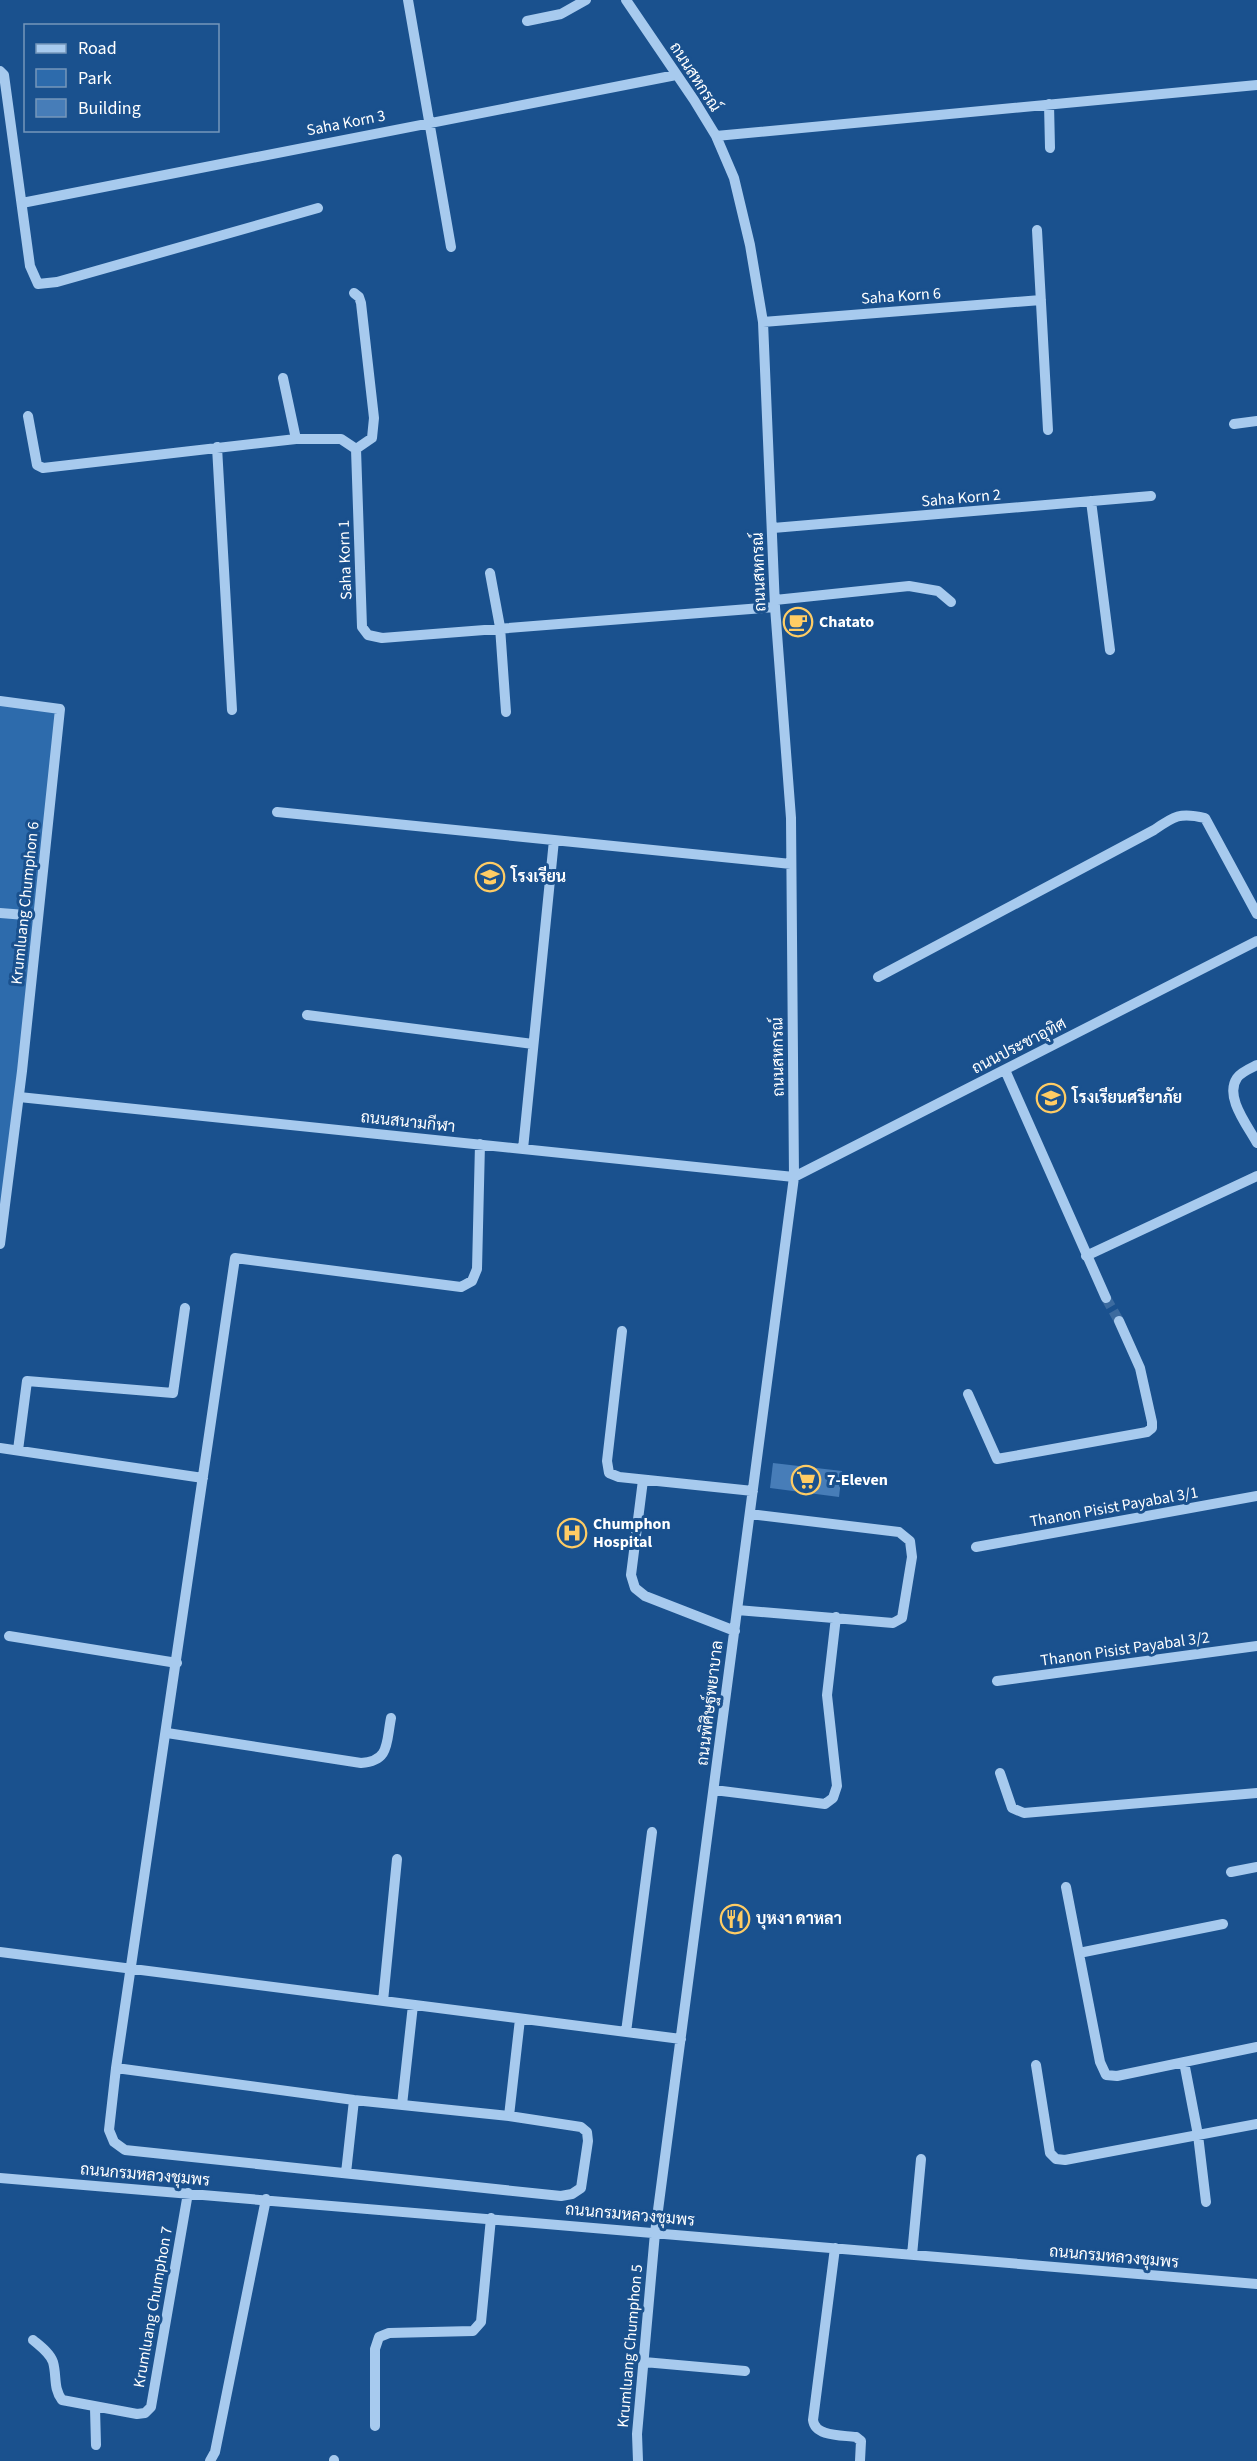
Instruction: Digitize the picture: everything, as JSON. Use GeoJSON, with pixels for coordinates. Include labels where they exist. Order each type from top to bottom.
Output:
{"type":"FeatureCollection","features":[{"type":"Feature","properties":{"kind":"street"},"geometry":{"type":"LineString","coordinates":[[408,0],[451,247]]}},
{"type":"Feature","properties":{"kind":"street"},"geometry":{"type":"LineString","coordinates":[[527,21],[561,14],[586,0]]}},
{"type":"Feature","properties":{"kind":"street","name":"ถนนสหกรณ์"},"geometry":{"type":"LineString","coordinates":[[626,0],[716,136],[734,178],[750,245],[764,322],[775,603],[790,818],[794,1177]]}},
{"type":"Feature","properties":{"kind":"street"},"geometry":{"type":"LineString","coordinates":[[0,71],[5,82],[33,276],[38,284],[47,285],[318,208]]}},
{"type":"Feature","properties":{"kind":"street","name":"Saha Korn 3"},"geometry":{"type":"LineString","coordinates":[[22,203],[676,75]]}},
{"type":"Feature","properties":{"kind":"street"},"geometry":{"type":"LineString","coordinates":[[716,136],[1257,85]]}},
{"type":"Feature","properties":{"kind":"street"},"geometry":{"type":"LineString","coordinates":[[1049,104],[1050,148]]}},
{"type":"Feature","properties":{"kind":"street"},"geometry":{"type":"LineString","coordinates":[[1037,230],[1048,430]]}},
{"type":"Feature","properties":{"kind":"street"},"geometry":{"type":"LineString","coordinates":[[28,416],[37,465],[43,468],[296,439],[340,439],[356,449],[372,438],[375,418],[361,303],[359,297],[354,293]]}},
{"type":"Feature","properties":{"kind":"street","name":"Saha Korn 6"},"geometry":{"type":"LineString","coordinates":[[764,322],[1041,300]]}},
{"type":"Feature","properties":{"kind":"street"},"geometry":{"type":"LineString","coordinates":[[283,378],[296,439]]}},
{"type":"Feature","properties":{"kind":"street"},"geometry":{"type":"LineString","coordinates":[[1234,424],[1257,421]]}},
{"type":"Feature","properties":{"kind":"street"},"geometry":{"type":"LineString","coordinates":[[217,447],[231,710]]}},
{"type":"Feature","properties":{"kind":"street","name":"Saha Korn 1"},"geometry":{"type":"LineString","coordinates":[[356,449],[362,627],[368,635],[382,638],[775,603],[909,586],[938,591],[951,602]]}},
{"type":"Feature","properties":{"kind":"street","name":"Saha Korn 2"},"geometry":{"type":"LineString","coordinates":[[773,528],[1151,496]]}},
{"type":"Feature","properties":{"kind":"street"},"geometry":{"type":"LineString","coordinates":[[1091,501],[1110,650]]}},
{"type":"Feature","properties":{"kind":"street"},"geometry":{"type":"LineString","coordinates":[[490,573],[500,627],[506,712]]}},
{"type":"Feature","properties":{"kind":"street","name":"Krumluang Chumphon 6"},"geometry":{"type":"LineString","coordinates":[[0,701],[60,709],[19,1097],[0,1244]]}},
{"type":"Feature","properties":{"kind":"street"},"geometry":{"type":"LineString","coordinates":[[277,812],[791,864]]}},
{"type":"Feature","properties":{"kind":"street"},"geometry":{"type":"LineString","coordinates":[[878,977],[1154,830],[1173,816],[1188,814],[1205,818],[1217,844],[1257,914]]}},
{"type":"Feature","properties":{"kind":"street"},"geometry":{"type":"LineString","coordinates":[[524,1149],[554,840]]}},
{"type":"Feature","properties":{"kind":"street"},"geometry":{"type":"LineString","coordinates":[[0,913],[39,916]]}},
{"type":"Feature","properties":{"kind":"street","name":"ถนนประชาอุทิศ"},"geometry":{"type":"LineString","coordinates":[[794,1177],[1257,940]]}},
{"type":"Feature","properties":{"kind":"street"},"geometry":{"type":"LineString","coordinates":[[307,1014],[534,1044]]}},
{"type":"Feature","properties":{"kind":"street"},"geometry":{"type":"LineString","coordinates":[[1257,1065],[1238,1076],[1232,1090],[1236,1104],[1257,1143]]}},
{"type":"Feature","properties":{"kind":"street"},"geometry":{"type":"LineString","coordinates":[[1005,1070],[1106,1298]]}},
{"type":"Feature","properties":{"kind":"street","name":"ถนนสนามกีฬา"},"geometry":{"type":"LineString","coordinates":[[19,1097],[794,1177]]}},
{"type":"Feature","properties":{"kind":"street"},"geometry":{"type":"LineString","coordinates":[[116,2068],[354,2100],[509,2116],[581,2127],[586,2132],[588,2141],[581,2188],[572,2194],[561,2196],[125,2150],[114,2142],[109,2130],[116,2068],[133,1969],[235,1258],[461,1287],[472,1281],[477,1269],[480,1144]]}},
{"type":"Feature","properties":{"kind":"street"},"geometry":{"type":"LineString","coordinates":[[1086,1256],[1257,1176]]}},
{"type":"Feature","properties":{"kind":"street","name":"ถนนพิศิษฐ์พยาบาล"},"geometry":{"type":"LineString","coordinates":[[655,2233],[794,1177]]}},
{"type":"Feature","properties":{"kind":"street"},"geometry":{"type":"LineString","coordinates":[[18,1450],[27,1381],[173,1393],[185,1308]]}},
{"type":"Feature","properties":{"kind":"street"},"geometry":{"type":"LineString","coordinates":[[968,1394],[997,1459],[1147,1432],[1152,1428],[1152,1422],[1140,1368],[1119,1322]]}},
{"type":"Feature","properties":{"kind":"street"},"geometry":{"type":"LineString","coordinates":[[622,1331],[607,1461],[609,1473],[619,1478],[753,1491]]}},
{"type":"Feature","properties":{"kind":"street"},"geometry":{"type":"LineString","coordinates":[[0,1448],[204,1478]]}},
{"type":"Feature","properties":{"kind":"street"},"geometry":{"type":"LineString","coordinates":[[643,1480],[631,1575],[635,1587],[645,1596],[735,1631]]}},
{"type":"Feature","properties":{"kind":"street","name":"Thanon Pisist Payabal 3/1"},"geometry":{"type":"LineString","coordinates":[[976,1547],[1257,1496]]}},
{"type":"Feature","properties":{"kind":"street"},"geometry":{"type":"LineString","coordinates":[[737,1610],[893,1623],[902,1618],[912,1557],[909,1541],[898,1532],[750,1514]]}},
{"type":"Feature","properties":{"kind":"street"},"geometry":{"type":"LineString","coordinates":[[714,1790],[825,1804],[833,1798],[837,1786],[827,1695],[836,1617]]}},
{"type":"Feature","properties":{"kind":"street"},"geometry":{"type":"LineString","coordinates":[[9,1636],[177,1663]]}},
{"type":"Feature","properties":{"kind":"street","name":"Thanon Pisist Payabal 3/2"},"geometry":{"type":"LineString","coordinates":[[997,1681],[1257,1646]]}},
{"type":"Feature","properties":{"kind":"street"},"geometry":{"type":"LineString","coordinates":[[167,1733],[361,1763],[375,1762],[383,1755],[391,1718]]}},
{"type":"Feature","properties":{"kind":"street"},"geometry":{"type":"LineString","coordinates":[[1000,1773],[1012,1808],[1024,1813],[1257,1793]]}},
{"type":"Feature","properties":{"kind":"street"},"geometry":{"type":"LineString","coordinates":[[626,2032],[652,1832]]}},
{"type":"Feature","properties":{"kind":"street"},"geometry":{"type":"LineString","coordinates":[[384,2001],[397,1859]]}},
{"type":"Feature","properties":{"kind":"street"},"geometry":{"type":"LineString","coordinates":[[1231,1872],[1257,1868]]}},
{"type":"Feature","properties":{"kind":"street"},"geometry":{"type":"LineString","coordinates":[[1066,1887],[1100,2062],[1106,2075],[1117,2076],[1257,2047]]}},
{"type":"Feature","properties":{"kind":"street"},"geometry":{"type":"LineString","coordinates":[[1079,1953],[1223,1923]]}},
{"type":"Feature","properties":{"kind":"street"},"geometry":{"type":"LineString","coordinates":[[0,1952],[681,2039]]}},
{"type":"Feature","properties":{"kind":"street"},"geometry":{"type":"LineString","coordinates":[[402,2105],[413,2005]]}},
{"type":"Feature","properties":{"kind":"street"},"geometry":{"type":"LineString","coordinates":[[509,2116],[520,2019]]}},
{"type":"Feature","properties":{"kind":"street"},"geometry":{"type":"LineString","coordinates":[[1184,2062],[1206,2202]]}},
{"type":"Feature","properties":{"kind":"street"},"geometry":{"type":"LineString","coordinates":[[1036,2065],[1050,2153],[1056,2159],[1065,2160],[1257,2124]]}},
{"type":"Feature","properties":{"kind":"street"},"geometry":{"type":"LineString","coordinates":[[346,2173],[354,2100]]}},
{"type":"Feature","properties":{"kind":"street"},"geometry":{"type":"LineString","coordinates":[[912,2255],[921,2159]]}},
{"type":"Feature","properties":{"kind":"street","name":"ถนนกรมหลวงชุมพร"},"geometry":{"type":"LineString","coordinates":[[0,2178],[1257,2284]]}},
{"type":"Feature","properties":{"kind":"street","name":"Krumluang Chumphon 7"},"geometry":{"type":"LineString","coordinates":[[33,2340],[49,2354],[53,2362],[56,2392],[62,2400],[95,2408],[145,2413],[151,2407],[188,2193]]}},
{"type":"Feature","properties":{"kind":"street"},"geometry":{"type":"LineString","coordinates":[[210,2461],[215,2452],[266,2199]]}},
{"type":"Feature","properties":{"kind":"street"},"geometry":{"type":"LineString","coordinates":[[375,2426],[375,2349],[379,2337],[389,2333],[473,2331],[481,2322],[491,2218]]}},
{"type":"Feature","properties":{"kind":"street","name":"Krumluang Chumphon 5"},"geometry":{"type":"LineString","coordinates":[[638,2461],[638,2434],[655,2233]]}},
{"type":"Feature","properties":{"kind":"street"},"geometry":{"type":"LineString","coordinates":[[835,2248],[813,2427],[818,2432],[856,2437],[861,2441],[861,2461]]}},
{"type":"Feature","properties":{"kind":"street"},"geometry":{"type":"LineString","coordinates":[[644,2362],[745,2371]]}},
{"type":"Feature","properties":{"kind":"street"},"geometry":{"type":"LineString","coordinates":[[95,2408],[96,2445]]}},
{"type":"Feature","properties":{"kind":"green space"},"geometry":{"type":"Polygon","coordinates":[[[0,702],[60,709],[0,1221],[0,702]]]}},
{"type":"Feature","properties":{"kind":"building","name":"7-Eleven"},"geometry":{"type":"Polygon","coordinates":[[[773,1463],[842,1471],[839,1497],[770,1488],[773,1463]]]}},
{"type":"Feature","properties":{"kind":"tunnel"},"geometry":{"type":"LineString","coordinates":[[1106,1298],[1119,1321]]}},
{"type":"Feature","properties":{"kind":"place","name":"Chatato"},"geometry":{"type":"Point","coordinates":[798,622]}},
{"type":"Feature","properties":{"kind":"place","name":"โรงเรียน"},"geometry":{"type":"Point","coordinates":[490,877]}},
{"type":"Feature","properties":{"kind":"place","name":"โรงเรียนศรียาภัย"},"geometry":{"type":"Point","coordinates":[1051,1098]}},
{"type":"Feature","properties":{"kind":"place","name":"7-Eleven"},"geometry":{"type":"Point","coordinates":[806,1480]}},
{"type":"Feature","properties":{"kind":"place","name":"Chumphon Hospital"},"geometry":{"type":"Point","coordinates":[572,1533]}},
{"type":"Feature","properties":{"kind":"place","name":"บุหงา ดาหลา"},"geometry":{"type":"Point","coordinates":[735,1919]}}]}
